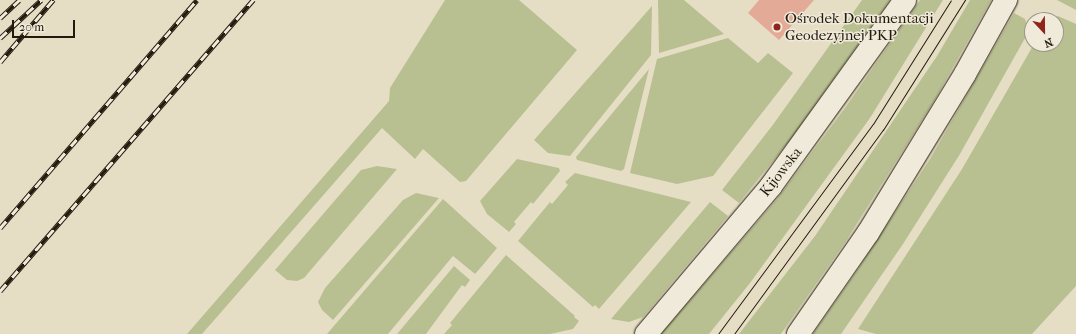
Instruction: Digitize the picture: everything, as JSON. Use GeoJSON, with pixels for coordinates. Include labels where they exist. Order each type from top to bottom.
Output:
{"type":"FeatureCollection","features":[{"type":"Feature","properties":{"kind":"street","name":"Kijowska"},"geometry":{"type":"LineString","coordinates":[[646,334],[771,186],[905,0]]}},
{"type":"Feature","properties":{"kind":"street"},"geometry":{"type":"LineString","coordinates":[[798,334],[872,227],[965,74],[1006,0]]}},
{"type":"Feature","properties":{"kind":"green space"},"geometry":{"type":"Polygon","coordinates":[[[445,0],[519,0],[577,50],[466,181],[460,182],[423,149],[415,159],[382,128],[202,334],[187,334],[389,101],[390,88],[445,0]]]}},
{"type":"Feature","properties":{"kind":"green space"},"geometry":{"type":"Polygon","coordinates":[[[658,0],[684,0],[724,34],[659,53],[658,0]]]}},
{"type":"Feature","properties":{"kind":"green space"},"geometry":{"type":"Polygon","coordinates":[[[862,0],[890,0],[790,140],[739,203],[722,190],[772,126],[862,0]]]}},
{"type":"Feature","properties":{"kind":"green space"},"geometry":{"type":"Polygon","coordinates":[[[920,0],[943,0],[870,118],[750,283],[709,334],[661,334],[777,199],[845,108],[920,0]]]}},
{"type":"Feature","properties":{"kind":"green space"},"geometry":{"type":"Polygon","coordinates":[[[970,0],[991,0],[934,101],[846,241],[781,334],[739,334],[815,236],[937,56],[970,0]]]}},
{"type":"Feature","properties":{"kind":"green space"},"geometry":{"type":"Polygon","coordinates":[[[1057,0],[1076,0],[1076,10],[1057,0]]]}},
{"type":"Feature","properties":{"kind":"green space"},"geometry":{"type":"Polygon","coordinates":[[[652,6],[651,55],[570,156],[548,153],[534,140],[652,6]]]}},
{"type":"Feature","properties":{"kind":"green space"},"geometry":{"type":"Polygon","coordinates":[[[1014,13],[1024,18],[1024,40],[960,154],[903,244],[841,334],[813,334],[856,272],[930,159],[1014,13]]]}},
{"type":"Feature","properties":{"kind":"green space"},"geometry":{"type":"Polygon","coordinates":[[[1064,19],[1076,24],[1076,286],[1032,334],[876,334],[858,329],[962,169],[1029,52],[1064,52],[1064,19]]]}},
{"type":"Feature","properties":{"kind":"green space"},"geometry":{"type":"Polygon","coordinates":[[[728,38],[758,63],[768,53],[793,73],[713,176],[677,184],[630,173],[657,59],[728,38]]]}},
{"type":"Feature","properties":{"kind":"green space"},"geometry":{"type":"Polygon","coordinates":[[[649,69],[624,169],[621,171],[577,160],[576,157],[649,69]]]}},
{"type":"Feature","properties":{"kind":"green space"},"geometry":{"type":"Polygon","coordinates":[[[517,159],[559,168],[560,171],[533,204],[531,202],[514,222],[516,224],[509,232],[487,214],[480,201],[517,159]]]}},
{"type":"Feature","properties":{"kind":"green space"},"geometry":{"type":"Polygon","coordinates":[[[377,166],[397,169],[304,278],[297,281],[287,280],[275,270],[361,170],[377,166]]]}},
{"type":"Feature","properties":{"kind":"green space"},"geometry":{"type":"Polygon","coordinates":[[[575,173],[691,202],[599,309],[595,305],[593,307],[518,241],[550,202],[552,204],[568,185],[565,182],[575,173]]]}},
{"type":"Feature","properties":{"kind":"green space"},"geometry":{"type":"Polygon","coordinates":[[[416,193],[439,198],[333,320],[322,310],[318,302],[325,288],[403,200],[416,193]]]}},
{"type":"Feature","properties":{"kind":"green space"},"geometry":{"type":"Polygon","coordinates":[[[443,199],[497,248],[482,266],[475,274],[453,256],[388,334],[327,334],[443,199]]]}},
{"type":"Feature","properties":{"kind":"green space"},"geometry":{"type":"Polygon","coordinates":[[[710,202],[728,216],[643,317],[629,322],[611,319],[710,202]]]}},
{"type":"Feature","properties":{"kind":"green space"},"geometry":{"type":"Polygon","coordinates":[[[506,255],[575,316],[574,317],[579,321],[573,329],[550,334],[444,334],[452,325],[450,323],[506,255]]]}},
{"type":"Feature","properties":{"kind":"green space"},"geometry":{"type":"Polygon","coordinates":[[[454,266],[470,280],[465,287],[462,285],[426,334],[397,334],[454,266]]]}},
{"type":"Feature","properties":{"kind":"building","name":"Ośrodek Dokumentacji Geodezyjnej PKP"},"geometry":{"type":"Polygon","coordinates":[[[759,0],[814,0],[779,40],[748,13],[759,0]]]}},
{"type":"Feature","properties":{"kind":"tram line"},"geometry":{"type":"LineString","coordinates":[[718,334],[873,124],[951,0]]}},
{"type":"Feature","properties":{"kind":"tram line"},"geometry":{"type":"LineString","coordinates":[[734,334],[883,130],[965,0]]}},
{"type":"Feature","properties":{"kind":"railway"},"geometry":{"type":"LineString","coordinates":[[0,18],[19,0]]}},
{"type":"Feature","properties":{"kind":"railway"},"geometry":{"type":"LineString","coordinates":[[0,38],[41,0]]}},
{"type":"Feature","properties":{"kind":"railway"},"geometry":{"type":"LineString","coordinates":[[0,62],[53,0]]}},
{"type":"Feature","properties":{"kind":"railway"},"geometry":{"type":"LineString","coordinates":[[0,228],[197,0]]}},
{"type":"Feature","properties":{"kind":"railway"},"geometry":{"type":"LineString","coordinates":[[0,291],[253,0]]}},
{"type":"Feature","properties":{"kind":"place","name":"Ośrodek Dokumentacji Geodezyjnej PKP"},"geometry":{"type":"Point","coordinates":[777,27]}}]}
